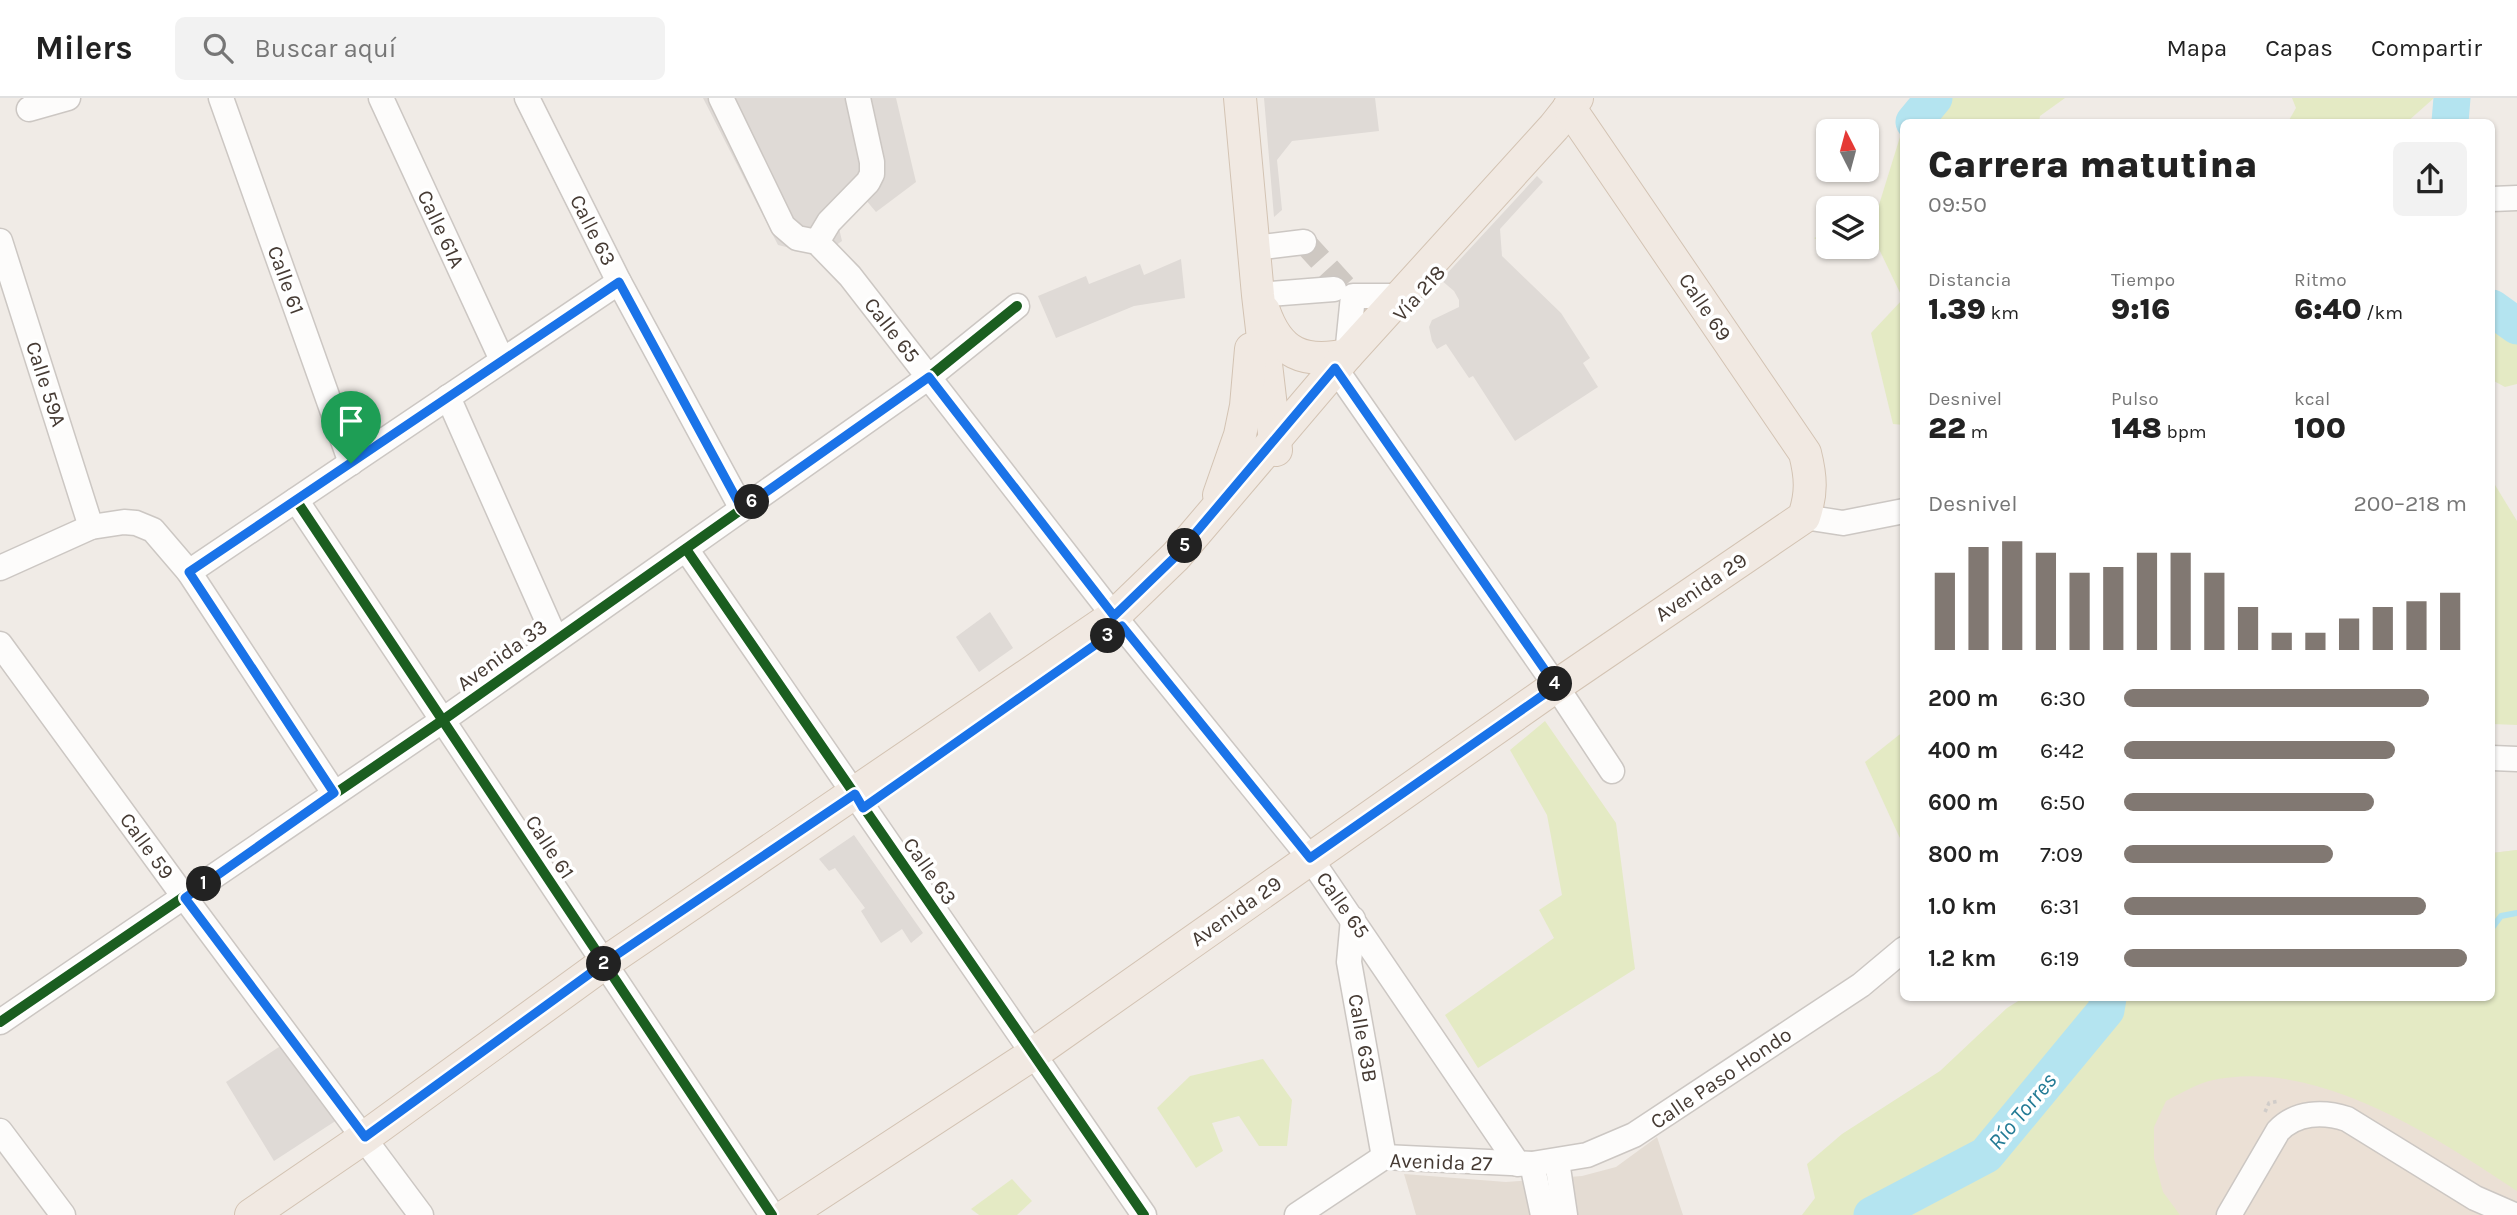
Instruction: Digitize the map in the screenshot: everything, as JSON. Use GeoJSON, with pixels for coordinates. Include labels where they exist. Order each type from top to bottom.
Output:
{"type":"FeatureCollection","features":[{"type":"Feature","properties":{"kind":"main road"},"geometry":{"type":"LineString","coordinates":[[277,1215],[369,1143],[609,973],[1118,621],[1185,563],[1274,445],[1240,98]]}},
{"type":"Feature","properties":{"kind":"main road","name":"Vía 218"},"geometry":{"type":"LineString","coordinates":[[1274,445],[1400,296],[1567,111]]}},
{"type":"Feature","properties":{"kind":"main road","name":"Vía 218"},"geometry":{"type":"LineString","coordinates":[[1341,368],[1526,176],[1567,111]]}},
{"type":"Feature","properties":{"kind":"main road","name":"Calle 69"},"geometry":{"type":"LineString","coordinates":[[1567,111],[1805,453],[1811,477],[1810,499],[1804,517]]}},
{"type":"Feature","properties":{"kind":"main road"},"geometry":{"type":"LineString","coordinates":[[1258,295],[1269,326],[1282,344],[1302,356],[1324,360],[1341,368]]}},
{"type":"Feature","properties":{"kind":"main road"},"geometry":{"type":"LineString","coordinates":[[1212,514],[1240,435],[1258,295]]}},
{"type":"Feature","properties":{"kind":"main road"},"geometry":{"type":"LineString","coordinates":[[1118,621],[1274,445]]}},
{"type":"Feature","properties":{"kind":"main road","name":"Avenida 29"},"geometry":{"type":"LineString","coordinates":[[787,1215],[1033,1054],[1556,686],[1804,517]]}},
{"type":"Feature","properties":{"kind":"main road"},"geometry":{"type":"LineString","coordinates":[[251,1215],[369,1143]]}},
{"type":"Feature","properties":{"kind":"street"},"geometry":{"type":"LineString","coordinates":[[29,109],[68,98]]}},
{"type":"Feature","properties":{"kind":"street","name":"Calle 61"},"geometry":{"type":"LineString","coordinates":[[221,98],[351,463]]}},
{"type":"Feature","properties":{"kind":"street","name":"Calle 61A"},"geometry":{"type":"LineString","coordinates":[[381,98],[502,360]]}},
{"type":"Feature","properties":{"kind":"street","name":"Calle 63"},"geometry":{"type":"LineString","coordinates":[[527,98],[619,282],[742,509]]}},
{"type":"Feature","properties":{"kind":"street"},"geometry":{"type":"LineString","coordinates":[[721,98],[783,226],[797,238],[817,243],[829,222],[868,183],[872,174],[872,162],[858,98]]}},
{"type":"Feature","properties":{"kind":"street"},"geometry":{"type":"LineString","coordinates":[[2495,199],[2517,198]]}},
{"type":"Feature","properties":{"kind":"street","name":"Calle 59A"},"geometry":{"type":"LineString","coordinates":[[0,241],[91,527]]}},
{"type":"Feature","properties":{"kind":"street"},"geometry":{"type":"LineString","coordinates":[[1254,248],[1304,242]]}},
{"type":"Feature","properties":{"kind":"street","name":"Calle 65"},"geometry":{"type":"LineString","coordinates":[[817,243],[850,276],[1118,621],[1310,858],[1525,1164],[1543,1215]]}},
{"type":"Feature","properties":{"kind":"street"},"geometry":{"type":"LineString","coordinates":[[189,572],[619,282]]}},
{"type":"Feature","properties":{"kind":"street"},"geometry":{"type":"LineString","coordinates":[[1258,295],[1334,289]]}},
{"type":"Feature","properties":{"kind":"street","name":"Avenida 33"},"geometry":{"type":"LineString","coordinates":[[0,1022],[185,898],[686,549],[929,377],[1017,306]]}},
{"type":"Feature","properties":{"kind":"street"},"geometry":{"type":"LineString","coordinates":[[1341,368],[1612,771]]}},
{"type":"Feature","properties":{"kind":"street"},"geometry":{"type":"LineString","coordinates":[[448,397],[556,640]]}},
{"type":"Feature","properties":{"kind":"street","name":"Calle 61"},"geometry":{"type":"LineString","coordinates":[[296,500],[772,1215]]}},
{"type":"Feature","properties":{"kind":"street"},"geometry":{"type":"LineString","coordinates":[[1804,517],[1843,523],[1900,512]]}},
{"type":"Feature","properties":{"kind":"street"},"geometry":{"type":"LineString","coordinates":[[0,568],[91,527],[124,522],[136,523],[153,530],[189,572],[334,793]]}},
{"type":"Feature","properties":{"kind":"street","name":"Calle 63"},"geometry":{"type":"LineString","coordinates":[[686,549],[1144,1215]]}},
{"type":"Feature","properties":{"kind":"street","name":"Calle 59"},"geometry":{"type":"LineString","coordinates":[[4,657],[421,1215]]}},
{"type":"Feature","properties":{"kind":"street"},"geometry":{"type":"LineString","coordinates":[[2495,758],[2517,759]]}},
{"type":"Feature","properties":{"kind":"street","name":"Calle 63B"},"geometry":{"type":"LineString","coordinates":[[1353,919],[1349,962],[1384,1157]]}},
{"type":"Feature","properties":{"kind":"street","name":"Calle Paso Hondo"},"geometry":{"type":"LineString","coordinates":[[1525,1164],[1587,1155],[1634,1135],[1861,985],[1900,952]]}},
{"type":"Feature","properties":{"kind":"street"},"geometry":{"type":"LineString","coordinates":[[2229,1215],[2278,1131],[2286,1122],[2321,1114],[2347,1119],[2475,1198],[2514,1215]]}},
{"type":"Feature","properties":{"kind":"street"},"geometry":{"type":"LineString","coordinates":[[0,1131],[62,1215]]}},
{"type":"Feature","properties":{"kind":"street","name":"Avenida 27"},"geometry":{"type":"LineString","coordinates":[[1297,1215],[1384,1157],[1525,1164]]}},
{"type":"Feature","properties":{"kind":"street"},"geometry":{"type":"LineString","coordinates":[[1557,1161],[1565,1215]]}},
{"type":"Feature","properties":{"kind":"shaded area"},"geometry":{"type":"Polygon","coordinates":[[[703,98],[896,98],[916,182],[876,212],[865,199],[838,224],[842,241],[818,258],[778,245],[703,98]]]}},
{"type":"Feature","properties":{"kind":"shaded area"},"geometry":{"type":"Polygon","coordinates":[[[1264,98],[1375,98],[1379,131],[1292,141],[1277,160],[1282,210],[1274,217],[1264,98]]]}},
{"type":"Feature","properties":{"kind":"shaded area"},"geometry":{"type":"Polygon","coordinates":[[[1537,176],[1543,182],[1500,229],[1502,256],[1561,313],[1590,358],[1583,363],[1598,387],[1515,441],[1473,376],[1469,378],[1446,344],[1437,349],[1429,327],[1432,320],[1459,307],[1454,291],[1441,280],[1537,176]]]}},
{"type":"Feature","properties":{"kind":"shaded area"},"geometry":{"type":"Polygon","coordinates":[[[1181,259],[1185,298],[1134,306],[1056,338],[1038,296],[1086,276],[1089,284],[1140,264],[1144,275],[1181,259]]]}},
{"type":"Feature","properties":{"kind":"shaded area"},"geometry":{"type":"Polygon","coordinates":[[[990,612],[1013,648],[979,672],[956,637],[990,612]]]}},
{"type":"Feature","properties":{"kind":"shaded area"},"geometry":{"type":"Polygon","coordinates":[[[854,835],[923,933],[911,943],[902,929],[881,943],[861,911],[865,908],[835,868],[829,871],[819,859],[854,835]]]}},
{"type":"Feature","properties":{"kind":"shaded area"},"geometry":{"type":"Polygon","coordinates":[[[2517,850],[2517,1215],[1872,1215],[2105,1010],[2395,1001],[2495,1001],[2495,853],[2517,850]]]}},
{"type":"Feature","properties":{"kind":"shaded area"},"geometry":{"type":"Polygon","coordinates":[[[282,1045],[337,1120],[274,1161],[226,1082],[282,1045]]]}},
{"type":"Feature","properties":{"kind":"shaded area"},"geometry":{"type":"Polygon","coordinates":[[[1657,1137],[1683,1215],[1416,1215],[1404,1174],[1506,1182],[1582,1176],[1616,1167],[1657,1137]]]}},
{"type":"Feature","properties":{"kind":"green space"},"geometry":{"type":"Polygon","coordinates":[[[1912,98],[2065,98],[2040,119],[1906,119],[1912,98]]]}},
{"type":"Feature","properties":{"kind":"green space"},"geometry":{"type":"Polygon","coordinates":[[[2292,98],[2434,98],[2410,119],[2290,119],[2296,108],[2292,98]]]}},
{"type":"Feature","properties":{"kind":"green space"},"geometry":{"type":"Polygon","coordinates":[[[1900,137],[1900,293],[1879,249],[1879,205],[1900,137]]]}},
{"type":"Feature","properties":{"kind":"green space"},"geometry":{"type":"Polygon","coordinates":[[[2495,299],[2517,309],[2517,384],[2505,387],[2495,382],[2495,299]]]}},
{"type":"Feature","properties":{"kind":"green space"},"geometry":{"type":"Polygon","coordinates":[[[1900,302],[1900,425],[1893,424],[1871,333],[1900,302]]]}},
{"type":"Feature","properties":{"kind":"green space"},"geometry":{"type":"Polygon","coordinates":[[[2495,485],[2517,521],[2517,725],[2495,724],[2495,485]]]}},
{"type":"Feature","properties":{"kind":"green space"},"geometry":{"type":"Polygon","coordinates":[[[1545,721],[1616,823],[1635,969],[1478,1068],[1445,1015],[1554,938],[1539,910],[1562,895],[1547,815],[1510,750],[1545,721]]]}},
{"type":"Feature","properties":{"kind":"green space"},"geometry":{"type":"Polygon","coordinates":[[[1900,734],[1900,838],[1865,762],[1900,734]]]}},
{"type":"Feature","properties":{"kind":"green space"},"geometry":{"type":"Polygon","coordinates":[[[2517,850],[2517,1191],[2449,1147],[2372,1106],[2331,1090],[2290,1080],[2249,1076],[2209,1081],[2166,1101],[2154,1127],[2154,1158],[2163,1192],[2180,1215],[1802,1215],[1815,1198],[1807,1164],[1842,1134],[1940,1071],[2007,1008],[2018,1001],[2495,1001],[2495,853],[2517,850]]]}},
{"type":"Feature","properties":{"kind":"green space"},"geometry":{"type":"Polygon","coordinates":[[[1263,1059],[1292,1100],[1287,1146],[1259,1146],[1239,1116],[1212,1123],[1223,1151],[1196,1168],[1157,1108],[1190,1076],[1263,1059]]]}},
{"type":"Feature","properties":{"kind":"green space"},"geometry":{"type":"Polygon","coordinates":[[[1012,1179],[1032,1201],[1017,1215],[979,1215],[971,1209],[1012,1179]]]}},
{"type":"Feature","properties":{"kind":"waterway","name":"Río Torres"},"geometry":{"type":"LineString","coordinates":[[1916,119],[1934,98]]}},
{"type":"Feature","properties":{"kind":"waterway","name":"Río Torres"},"geometry":{"type":"LineString","coordinates":[[2450,119],[2452,98]]}},
{"type":"Feature","properties":{"kind":"waterway","name":"Río Torres"},"geometry":{"type":"LineString","coordinates":[[2495,310],[2517,326]]}},
{"type":"Feature","properties":{"kind":"waterway"},"geometry":{"type":"LineString","coordinates":[[2495,924],[2501,916],[2517,913]]}},
{"type":"Feature","properties":{"kind":"waterway","name":"Río Torres"},"geometry":{"type":"LineString","coordinates":[[1872,1215],[1986,1155],[2106,1010],[2108,1001]]}},
{"type":"Feature","properties":{"kind":"tunnel"},"geometry":{"type":"LineString","coordinates":[[1304,242],[1353,296]]}},
{"type":"Feature","properties":{"kind":"cycle path"},"geometry":{"type":"LineString","coordinates":[[0,1022],[443,720],[929,377],[1017,306]]}},
{"type":"Feature","properties":{"kind":"cycle path"},"geometry":{"type":"LineString","coordinates":[[296,500],[772,1215]]}},
{"type":"Feature","properties":{"kind":"cycle path"},"geometry":{"type":"LineString","coordinates":[[686,549],[1144,1215]]}},
{"type":"Feature","properties":{"kind":"route"},"geometry":{"type":"LineString","coordinates":[[619,282],[742,509],[929,377],[1114,616],[1176,556],[1335,368],[1556,686],[1310,858],[1122,626],[863,808],[855,794],[603,964],[365,1137],[185,898],[334,793],[189,572],[351,463],[619,282]]}}]}
